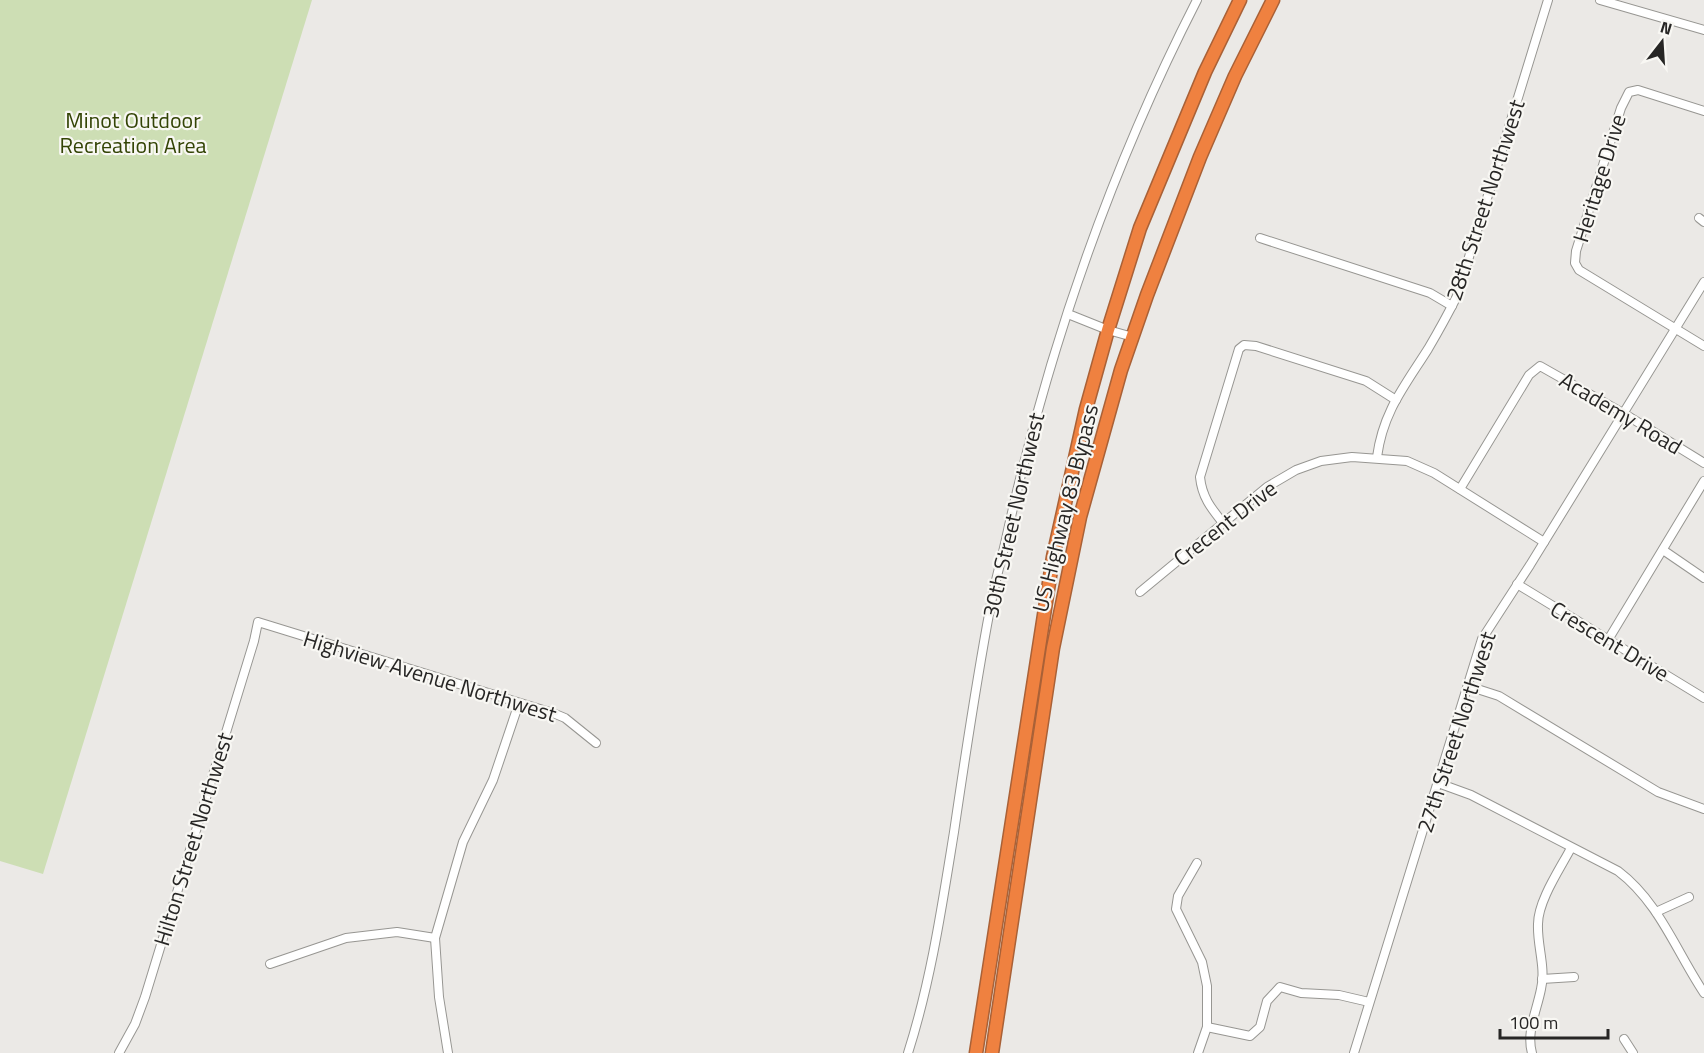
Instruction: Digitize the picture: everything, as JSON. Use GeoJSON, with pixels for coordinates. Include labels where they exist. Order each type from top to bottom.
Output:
{"type":"FeatureCollection","features":[{"type":"Feature","properties":{"kind":"highway","name":"US Highway 83 Bypass"},"geometry":{"type":"LineString","coordinates":[[976,1053],[1053,557],[1074,461],[1108,330],[1140,228],[1205,72],[1240,0]]}},
{"type":"Feature","properties":{"kind":"highway","name":"US Highway 83 Bypass"},"geometry":{"type":"LineString","coordinates":[[992,1053],[1053,648],[1080,517],[1133,337],[1167,240],[1235,76],[1273,0]]}},
{"type":"Feature","properties":{"kind":"street","name":"30th Street Northwest"},"geometry":{"type":"LineString","coordinates":[[908,1053],[922,1003],[942,911],[990,606],[1019,480],[1068,314],[1118,177],[1174,46],[1197,0]]}},
{"type":"Feature","properties":{"kind":"street","name":"28th Street Northwest"},"geometry":{"type":"LineString","coordinates":[[1377,457],[1380,435],[1388,412],[1435,338],[1452,306],[1467,267],[1548,0]]}},
{"type":"Feature","properties":{"kind":"street"},"geometry":{"type":"LineString","coordinates":[[1600,0],[1704,30]]}},
{"type":"Feature","properties":{"kind":"street","name":"Heritage Drive"},"geometry":{"type":"LineString","coordinates":[[1704,111],[1638,90],[1629,92],[1621,108],[1576,250],[1575,263],[1579,270],[1704,346]]}},
{"type":"Feature","properties":{"kind":"street"},"geometry":{"type":"LineString","coordinates":[[1260,238],[1430,293],[1452,306]]}},
{"type":"Feature","properties":{"kind":"street","name":"27th Street Northwest"},"geometry":{"type":"LineString","coordinates":[[1354,1053],[1482,639],[1704,282]]}},
{"type":"Feature","properties":{"kind":"street"},"geometry":{"type":"LineString","coordinates":[[1068,314],[1133,337]]}},
{"type":"Feature","properties":{"kind":"street"},"geometry":{"type":"LineString","coordinates":[[1223,523],[1201,491],[1200,477],[1239,349],[1244,345],[1256,346],[1366,381],[1396,400]]}},
{"type":"Feature","properties":{"kind":"street","name":"Academy Road"},"geometry":{"type":"LineString","coordinates":[[1460,489],[1529,375],[1540,366],[1623,413],[1704,463]]}},
{"type":"Feature","properties":{"kind":"street","name":"Crecent Drive"},"geometry":{"type":"LineString","coordinates":[[1140,592],[1267,487],[1296,470],[1321,461],[1352,457],[1377,457],[1407,461],[1434,473],[1544,542]]}},
{"type":"Feature","properties":{"kind":"street"},"geometry":{"type":"LineString","coordinates":[[1608,640],[1704,481]]}},
{"type":"Feature","properties":{"kind":"street"},"geometry":{"type":"LineString","coordinates":[[1663,550],[1704,578]]}},
{"type":"Feature","properties":{"kind":"street","name":"Crescent Drive"},"geometry":{"type":"LineString","coordinates":[[1517,584],[1704,698]]}},
{"type":"Feature","properties":{"kind":"street","name":"Highview Avenue Northwest"},"geometry":{"type":"LineString","coordinates":[[258,622],[565,718],[596,743]]}},
{"type":"Feature","properties":{"kind":"street","name":"Hilton Street Northwest"},"geometry":{"type":"LineString","coordinates":[[119,1053],[135,1024],[145,996],[258,622]]}},
{"type":"Feature","properties":{"kind":"street"},"geometry":{"type":"LineString","coordinates":[[1468,686],[1499,696],[1659,792],[1704,809]]}},
{"type":"Feature","properties":{"kind":"street"},"geometry":{"type":"LineString","coordinates":[[448,1053],[439,997],[435,938],[463,842],[493,780],[519,703]]}},
{"type":"Feature","properties":{"kind":"street"},"geometry":{"type":"LineString","coordinates":[[1438,783],[1471,795],[1618,871],[1634,883],[1648,898],[1704,993]]}},
{"type":"Feature","properties":{"kind":"street"},"geometry":{"type":"LineString","coordinates":[[1532,1053],[1530,1045],[1532,1022],[1542,987],[1538,923],[1544,900],[1571,848]]}},
{"type":"Feature","properties":{"kind":"street"},"geometry":{"type":"LineString","coordinates":[[1197,863],[1178,896],[1176,909],[1202,962],[1207,986],[1207,1027],[1198,1053]]}},
{"type":"Feature","properties":{"kind":"street"},"geometry":{"type":"LineString","coordinates":[[1656,912],[1689,897]]}},
{"type":"Feature","properties":{"kind":"street"},"geometry":{"type":"LineString","coordinates":[[270,964],[346,938],[397,932],[435,938]]}},
{"type":"Feature","properties":{"kind":"street"},"geometry":{"type":"LineString","coordinates":[[1542,979],[1574,977]]}},
{"type":"Feature","properties":{"kind":"street"},"geometry":{"type":"LineString","coordinates":[[1207,1027],[1250,1036],[1260,1027],[1267,1001],[1280,987],[1302,993],[1339,995],[1369,1002]]}},
{"type":"Feature","properties":{"kind":"street"},"geometry":{"type":"LineString","coordinates":[[1624,1039],[1633,1053]]}},
{"type":"Feature","properties":{"kind":"green space","name":"Minot Outdoor Recreation Area"},"geometry":{"type":"Polygon","coordinates":[[[0,0],[312,0],[43,874],[0,861],[0,0]]]}}]}
